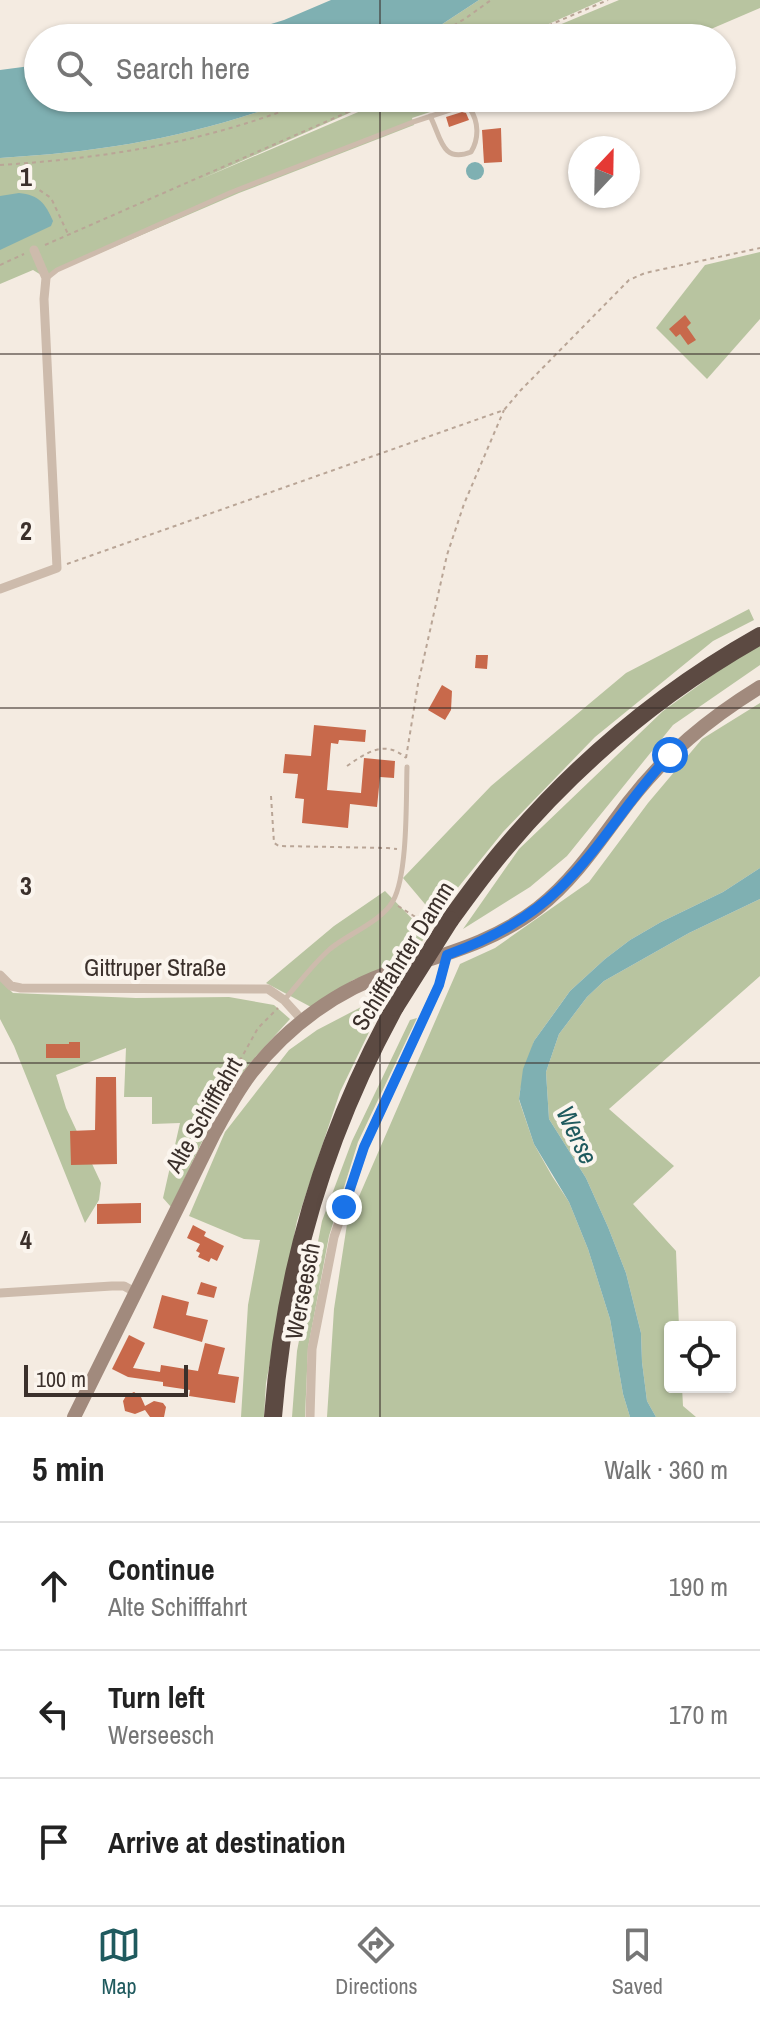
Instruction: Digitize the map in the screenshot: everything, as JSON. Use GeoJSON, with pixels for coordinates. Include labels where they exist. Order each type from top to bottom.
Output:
{"type":"FeatureCollection","features":[{"type":"Feature","properties":{"kind":"highway","name":"Schifffahrter Damm"},"geometry":{"type":"LineString","coordinates":[[273,1417],[282,1332],[305,1224],[343,1114],[395,1007],[450,920],[534,815],[612,740],[683,685],[758,637]]}},
{"type":"Feature","properties":{"kind":"street"},"geometry":{"type":"LineString","coordinates":[[0,589],[57,568],[44,299],[46,278],[34,250]]}},
{"type":"Feature","properties":{"kind":"street","name":"Alte Schifffahrt"},"geometry":{"type":"LineString","coordinates":[[74,1417],[214,1134],[235,1097],[265,1057],[324,1005],[371,980],[447,955],[497,934],[538,908],[580,867],[665,760],[706,723],[754,691]]}},
{"type":"Feature","properties":{"kind":"street","name":"Werseesch"},"geometry":{"type":"LineString","coordinates":[[310,1417],[312,1349],[334,1237],[364,1147],[439,985],[447,955]]}},
{"type":"Feature","properties":{"kind":"street","name":"Gittruper Straße"},"geometry":{"type":"LineString","coordinates":[[0,975],[11,986],[21,988],[268,989],[284,1000],[303,1021]]}},
{"type":"Feature","properties":{"kind":"street"},"geometry":{"type":"LineString","coordinates":[[0,1293],[112,1286],[124,1286],[135,1292]]}},
{"type":"Feature","properties":{"kind":"lane"},"geometry":{"type":"LineString","coordinates":[[46,278],[57,270],[232,192],[443,112]]}},
{"type":"Feature","properties":{"kind":"lane"},"geometry":{"type":"LineString","coordinates":[[430,116],[441,143],[449,153],[461,156],[471,152],[477,143],[476,120],[472,112]]}},
{"type":"Feature","properties":{"kind":"lane"},"geometry":{"type":"LineString","coordinates":[[284,1000],[330,949],[379,916],[393,902],[400,882],[407,767]]}},
{"type":"Feature","properties":{"kind":"path"},"geometry":{"type":"LineString","coordinates":[[456,24],[491,0]]}},
{"type":"Feature","properties":{"kind":"path"},"geometry":{"type":"LineString","coordinates":[[551,24],[608,0]]}},
{"type":"Feature","properties":{"kind":"path"},"geometry":{"type":"LineString","coordinates":[[0,165],[61,161],[157,147],[282,112]]}},
{"type":"Feature","properties":{"kind":"path"},"geometry":{"type":"LineString","coordinates":[[0,265],[348,112]]}},
{"type":"Feature","properties":{"kind":"path"},"geometry":{"type":"LineString","coordinates":[[26,163],[29,183],[51,198],[69,235]]}},
{"type":"Feature","properties":{"kind":"path"},"geometry":{"type":"LineString","coordinates":[[407,767],[418,684],[447,555],[464,504],[504,410],[629,280],[645,273],[760,248]]}},
{"type":"Feature","properties":{"kind":"path"},"geometry":{"type":"LineString","coordinates":[[57,568],[504,410]]}},
{"type":"Feature","properties":{"kind":"path"},"geometry":{"type":"LineString","coordinates":[[347,766],[370,750],[389,749],[406,758]]}},
{"type":"Feature","properties":{"kind":"path"},"geometry":{"type":"LineString","coordinates":[[271,796],[274,843],[279,846],[403,851]]}},
{"type":"Feature","properties":{"kind":"path"},"geometry":{"type":"LineString","coordinates":[[393,902],[427,924]]}},
{"type":"Feature","properties":{"kind":"green space"},"geometry":{"type":"Polygon","coordinates":[[[479,0],[603,0],[549,24],[442,24],[479,0]]]}},
{"type":"Feature","properties":{"kind":"green space"},"geometry":{"type":"Polygon","coordinates":[[[619,0],[760,0],[760,8],[723,24],[562,24],[619,0]]]}},
{"type":"Feature","properties":{"kind":"green space"},"geometry":{"type":"Polygon","coordinates":[[[257,112],[352,112],[201,179],[358,112],[430,112],[412,118],[414,125],[239,193],[46,278],[33,270],[0,284],[0,158],[114,146],[224,123],[257,112]]]}},
{"type":"Feature","properties":{"kind":"green space"},"geometry":{"type":"Polygon","coordinates":[[[760,252],[760,319],[707,379],[656,328],[705,265],[760,252]]]}},
{"type":"Feature","properties":{"kind":"green space"},"geometry":{"type":"Polygon","coordinates":[[[749,609],[754,620],[713,641],[595,737],[503,832],[435,916],[403,878],[491,786],[626,673],[749,609]]]}},
{"type":"Feature","properties":{"kind":"green space"},"geometry":{"type":"Polygon","coordinates":[[[760,641],[760,665],[673,725],[567,856],[530,887],[463,929],[519,849],[663,711],[760,641]]]}},
{"type":"Feature","properties":{"kind":"green space"},"geometry":{"type":"Polygon","coordinates":[[[760,703],[760,868],[723,892],[630,940],[570,991],[534,1041],[520,1091],[519,1100],[534,1144],[569,1202],[588,1249],[610,1319],[630,1417],[327,1417],[334,1309],[347,1224],[460,964],[495,948],[589,882],[648,803],[702,739],[760,703]]]}},
{"type":"Feature","properties":{"kind":"green space"},"geometry":{"type":"Polygon","coordinates":[[[385,891],[427,934],[410,960],[353,980],[311,1007],[266,983],[334,926],[385,891]]]}},
{"type":"Feature","properties":{"kind":"green space"},"geometry":{"type":"Polygon","coordinates":[[[760,899],[760,976],[609,1109],[674,1166],[633,1204],[676,1251],[679,1321],[664,1321],[664,1393],[682,1393],[683,1406],[696,1417],[656,1417],[647,1401],[641,1333],[626,1273],[586,1178],[549,1119],[546,1072],[559,1034],[587,997],[604,981],[689,933],[760,899]]]}},
{"type":"Feature","properties":{"kind":"green space"},"geometry":{"type":"Polygon","coordinates":[[[0,980],[13,993],[136,998],[229,997],[274,1005],[290,1019],[250,1063],[219,1106],[171,1207],[163,1198],[180,1123],[152,1124],[152,1097],[124,1097],[126,1048],[56,1075],[66,1108],[101,1183],[99,1200],[85,1223],[14,1046],[0,1019],[0,980]]]}},
{"type":"Feature","properties":{"kind":"green space"},"geometry":{"type":"Polygon","coordinates":[[[388,993],[340,1092],[297,1221],[266,1383],[264,1417],[241,1417],[248,1305],[260,1240],[244,1239],[189,1216],[225,1132],[289,1050],[317,1030],[388,993]]]}},
{"type":"Feature","properties":{"kind":"green space"},"geometry":{"type":"Polygon","coordinates":[[[417,1018],[358,1142],[329,1236],[308,1348],[305,1417],[292,1417],[297,1351],[322,1221],[352,1141],[410,1020],[417,1018]]]}},
{"type":"Feature","properties":{"kind":"water"},"geometry":{"type":"Polygon","coordinates":[[[331,0],[479,0],[442,24],[271,24],[331,0]]]}},
{"type":"Feature","properties":{"kind":"water"},"geometry":{"type":"Polygon","coordinates":[[[24,67],[24,112],[257,112],[151,140],[0,158],[0,70],[24,67]]]}},
{"type":"Feature","properties":{"kind":"water"},"geometry":{"type":"Polygon","coordinates":[[[471,162],[479,162],[484,171],[482,178],[471,180],[466,175],[466,167],[471,162]]]}},
{"type":"Feature","properties":{"kind":"water"},"geometry":{"type":"Polygon","coordinates":[[[19,193],[40,201],[53,221],[51,226],[0,250],[0,196],[19,193]]]}},
{"type":"Feature","properties":{"kind":"water"},"geometry":{"type":"Polygon","coordinates":[[[760,868],[760,899],[689,933],[604,981],[587,997],[559,1034],[546,1072],[549,1119],[586,1178],[608,1227],[626,1273],[641,1333],[647,1401],[656,1417],[630,1417],[610,1319],[588,1249],[569,1202],[534,1144],[519,1099],[523,1069],[534,1041],[570,991],[605,959],[630,940],[723,892],[760,868]]]}},
{"type":"Feature","properties":{"kind":"building"},"geometry":{"type":"Polygon","coordinates":[[[462,112],[469,120],[449,127],[446,117],[462,112]]]}},
{"type":"Feature","properties":{"kind":"building"},"geometry":{"type":"Polygon","coordinates":[[[501,128],[502,162],[484,163],[482,130],[501,128]]]}},
{"type":"Feature","properties":{"kind":"building"},"geometry":{"type":"Polygon","coordinates":[[[685,315],[691,323],[687,327],[696,340],[688,345],[680,334],[676,337],[669,329],[685,315]]]}},
{"type":"Feature","properties":{"kind":"building"},"geometry":{"type":"Polygon","coordinates":[[[476,655],[488,655],[487,669],[475,668],[476,655]]]}},
{"type":"Feature","properties":{"kind":"building"},"geometry":{"type":"Polygon","coordinates":[[[442,685],[452,691],[451,710],[445,720],[428,710],[442,685]]]}},
{"type":"Feature","properties":{"kind":"building"},"geometry":{"type":"Polygon","coordinates":[[[314,725],[366,730],[365,742],[339,740],[338,744],[331,743],[327,790],[361,793],[364,758],[395,761],[394,778],[380,777],[377,807],[350,804],[348,828],[302,823],[304,799],[295,798],[298,774],[283,773],[285,754],[311,756],[314,725]]]}},
{"type":"Feature","properties":{"kind":"building"},"geometry":{"type":"Polygon","coordinates":[[[80,1042],[80,1058],[46,1058],[46,1044],[80,1042]]]}},
{"type":"Feature","properties":{"kind":"building"},"geometry":{"type":"Polygon","coordinates":[[[96,1077],[116,1077],[117,1164],[71,1165],[70,1131],[95,1130],[96,1077]]]}},
{"type":"Feature","properties":{"kind":"building"},"geometry":{"type":"Polygon","coordinates":[[[141,1203],[141,1223],[97,1224],[97,1204],[141,1203]]]}},
{"type":"Feature","properties":{"kind":"building"},"geometry":{"type":"Polygon","coordinates":[[[193,1225],[206,1232],[204,1236],[224,1246],[217,1261],[211,1258],[209,1262],[198,1257],[200,1253],[196,1251],[200,1244],[187,1238],[193,1225]]]}},
{"type":"Feature","properties":{"kind":"building"},"geometry":{"type":"Polygon","coordinates":[[[201,1282],[217,1287],[214,1298],[197,1294],[201,1282]]]}},
{"type":"Feature","properties":{"kind":"building"},"geometry":{"type":"Polygon","coordinates":[[[162,1295],[189,1302],[186,1315],[208,1320],[202,1342],[153,1328],[162,1295]]]}},
{"type":"Feature","properties":{"kind":"building"},"geometry":{"type":"Polygon","coordinates":[[[129,1335],[145,1343],[133,1368],[160,1372],[161,1365],[198,1371],[205,1343],[225,1348],[218,1374],[239,1377],[235,1403],[189,1396],[190,1390],[128,1377],[112,1369],[129,1335]]]}},
{"type":"Feature","properties":{"kind":"building"},"geometry":{"type":"Polygon","coordinates":[[[134,1392],[141,1397],[145,1406],[154,1401],[163,1403],[166,1407],[164,1417],[150,1417],[145,1410],[135,1414],[125,1411],[123,1401],[134,1392]]]}},
{"type":"Feature","properties":{"kind":"route"},"geometry":{"type":"LineString","coordinates":[[344,1207],[364,1147],[439,985],[447,955],[477,944],[515,924],[560,889],[670,755]]}},
{"type":"Feature","properties":{"kind":"water label","name":"Werse"},"geometry":{"type":"Point","coordinates":[577,1135]}}]}
